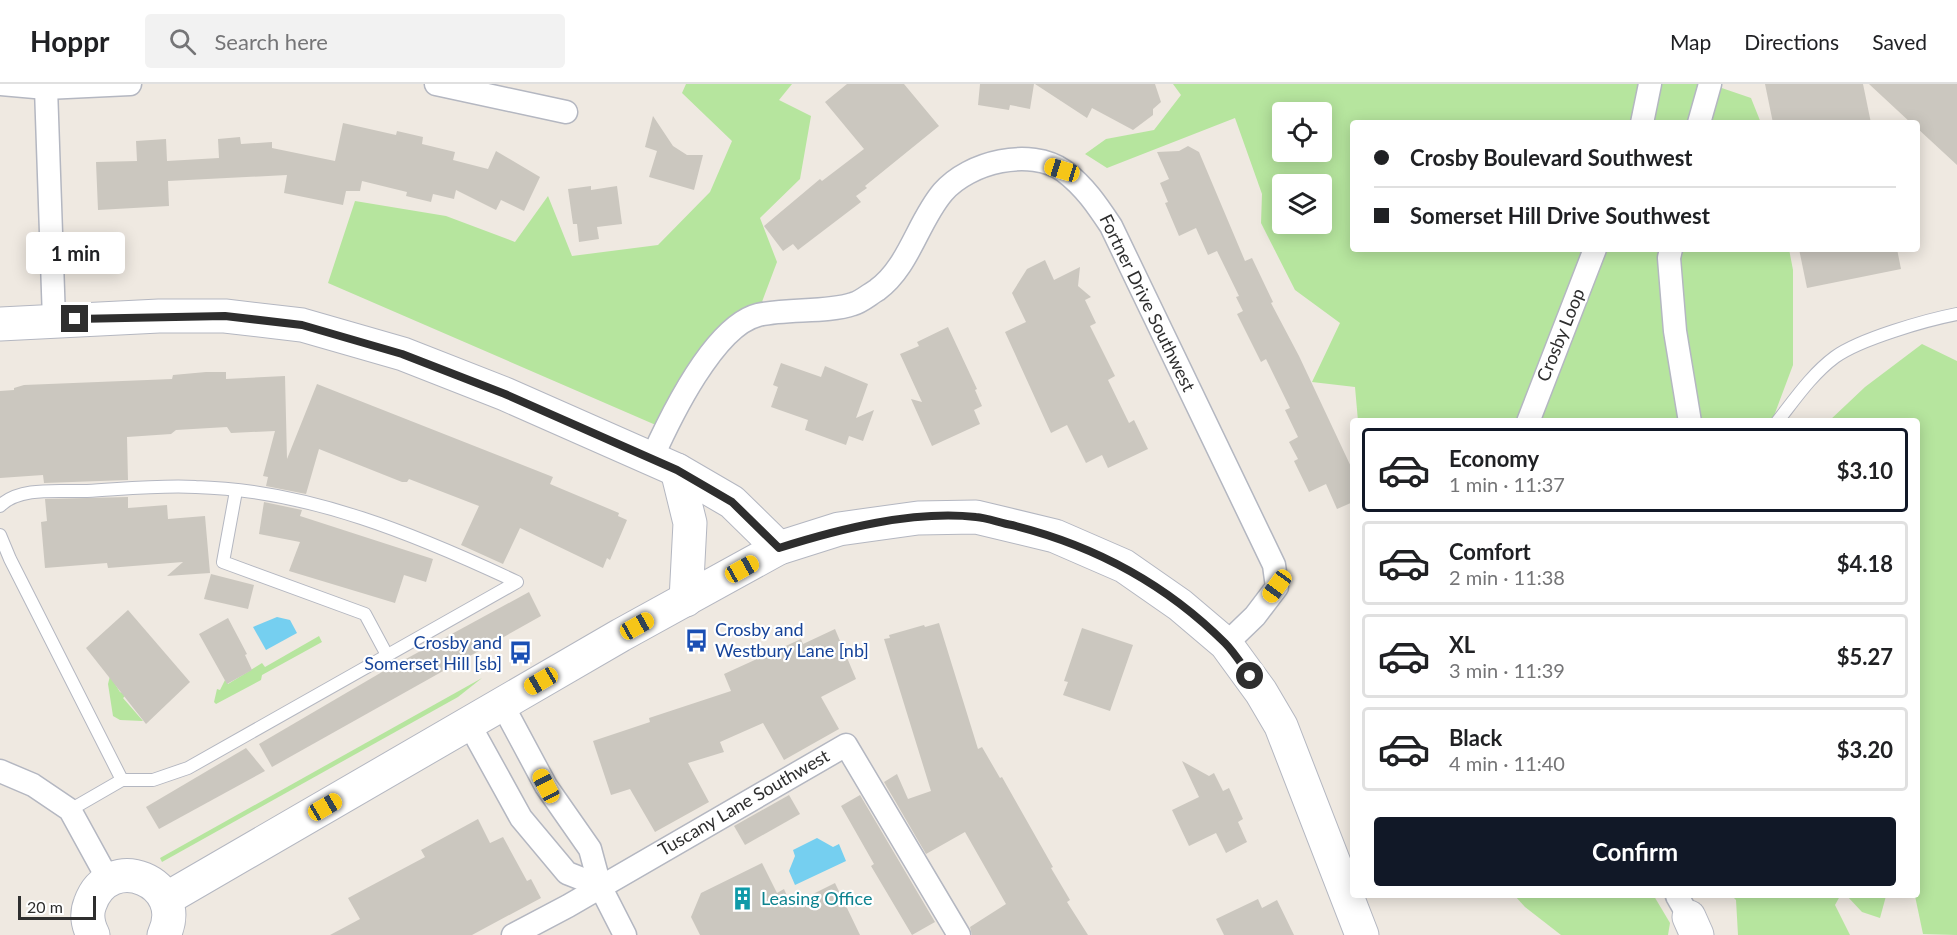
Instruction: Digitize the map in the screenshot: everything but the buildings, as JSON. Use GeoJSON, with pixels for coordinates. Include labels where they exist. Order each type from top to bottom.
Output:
{"type":"FeatureCollection","features":[{"type":"Feature","properties":{"kind":"street"},"geometry":{"type":"LineString","coordinates":[[0,84],[46,88],[130,84]]}},
{"type":"Feature","properties":{"kind":"street"},"geometry":{"type":"LineString","coordinates":[[436,84],[566,112]]}},
{"type":"Feature","properties":{"kind":"street"},"geometry":{"type":"LineString","coordinates":[[1643,120],[1650,84]]}},
{"type":"Feature","properties":{"kind":"street"},"geometry":{"type":"LineString","coordinates":[[1700,120],[1710,84]]}},
{"type":"Feature","properties":{"kind":"street"},"geometry":{"type":"LineString","coordinates":[[46,88],[54,320]]}},
{"type":"Feature","properties":{"kind":"street","name":"Fortner Drive Southwest"},"geometry":{"type":"LineString","coordinates":[[665,464],[681,398],[728,331],[757,315],[853,304],[879,288],[902,262],[943,192],[965,173],[996,161],[1028,159],[1062,170],[1090,193],[1112,226],[1274,565],[1277,586],[1255,616],[1226,644]]}},
{"type":"Feature","properties":{"kind":"street","name":"Crosby Loop"},"geometry":{"type":"LineString","coordinates":[[1530,418],[1594,252]]}},
{"type":"Feature","properties":{"kind":"street"},"geometry":{"type":"LineString","coordinates":[[1670,252],[1675,331],[1689,418]]}},
{"type":"Feature","properties":{"kind":"street"},"geometry":{"type":"LineString","coordinates":[[0,324],[54,320],[225,316],[302,325],[413,358],[505,394],[665,464],[732,502],[779,548]]}},
{"type":"Feature","properties":{"kind":"street"},"geometry":{"type":"LineString","coordinates":[[665,464],[690,523],[686,600]]}},
{"type":"Feature","properties":{"kind":"street"},"geometry":{"type":"LineString","coordinates":[[166,899],[468,723],[779,548],[839,529],[918,518],[976,517],[1055,536],[1124,566],[1180,605],[1226,644],[1261,692],[1281,726],[1362,935]]}},
{"type":"Feature","properties":{"kind":"street"},"geometry":{"type":"LineString","coordinates":[[502,704],[546,786],[590,849],[600,886],[626,935]]}},
{"type":"Feature","properties":{"kind":"street"},"geometry":{"type":"LineString","coordinates":[[468,723],[521,818],[567,873],[600,886]]}},
{"type":"Feature","properties":{"kind":"street","name":"Tuscany Lane Southwest"},"geometry":{"type":"LineString","coordinates":[[513,935],[846,745],[958,935]]}},
{"type":"Feature","properties":{"kind":"street"},"geometry":{"type":"LineString","coordinates":[[0,771],[33,785],[70,810],[109,881]]}},
{"type":"Feature","properties":{"kind":"street"},"geometry":{"type":"LineString","coordinates":[[91,934],[88,909],[96,892],[109,881],[121,876],[146,879],[158,888],[166,899],[169,913],[164,935]]}},
{"type":"Feature","properties":{"kind":"lane"},"geometry":{"type":"LineString","coordinates":[[1780,418],[1814,375],[1837,356],[1864,342],[1957,314]]}},
{"type":"Feature","properties":{"kind":"lane"},"geometry":{"type":"LineString","coordinates":[[0,506],[8,498],[22,494],[196,487],[236,491],[319,506],[366,519],[452,552],[518,582],[188,768],[153,780],[122,780],[70,810]]}},
{"type":"Feature","properties":{"kind":"lane"},"geometry":{"type":"LineString","coordinates":[[236,491],[223,562],[365,614],[387,655]]}},
{"type":"Feature","properties":{"kind":"lane"},"geometry":{"type":"LineString","coordinates":[[0,535],[122,780]]}},
{"type":"Feature","properties":{"kind":"green space"},"geometry":{"type":"Polygon","coordinates":[[[686,84],[792,84],[779,100],[811,116],[800,179],[760,218],[777,262],[757,315],[728,331],[665,429],[328,283],[355,201],[446,216],[515,242],[548,196],[572,256],[658,245],[710,192],[732,141],[682,93],[686,84]]]}},
{"type":"Feature","properties":{"kind":"green space"},"geometry":{"type":"Polygon","coordinates":[[[1173,84],[1710,84],[1751,98],[1760,120],[1350,120],[1350,252],[1790,252],[1793,270],[1793,365],[1773,418],[1358,418],[1355,387],[1312,382],[1340,323],[1295,290],[1261,223],[1262,194],[1235,118],[1107,168],[1085,154],[1106,139],[1154,130],[1181,95],[1173,84]]]}},
{"type":"Feature","properties":{"kind":"green space"},"geometry":{"type":"Polygon","coordinates":[[[1922,344],[1957,361],[1957,935],[1923,934],[1915,898],[1920,898],[1920,418],[1832,418],[1865,387],[1922,344]]]}},
{"type":"Feature","properties":{"kind":"green space"},"geometry":{"type":"Polygon","coordinates":[[[319,636],[322,642],[262,675],[261,680],[216,704],[214,702],[217,689],[220,690],[225,680],[228,684],[262,663],[265,667],[319,636]]]}},
{"type":"Feature","properties":{"kind":"green space"},"geometry":{"type":"Polygon","coordinates":[[[110,676],[120,692],[126,695],[123,698],[143,721],[120,720],[113,716],[108,684],[110,676]]]}},
{"type":"Feature","properties":{"kind":"green space"},"geometry":{"type":"Polygon","coordinates":[[[482,678],[458,697],[162,862],[160,858],[482,678]]]}},
{"type":"Feature","properties":{"kind":"green space"},"geometry":{"type":"Polygon","coordinates":[[[1517,898],[1655,898],[1670,923],[1668,935],[1561,935],[1517,898]]]}},
{"type":"Feature","properties":{"kind":"green space"},"geometry":{"type":"Polygon","coordinates":[[[1734,898],[1839,898],[1835,905],[1850,935],[1738,935],[1734,898]]]}},
{"type":"Feature","properties":{"kind":"green space"},"geometry":{"type":"Polygon","coordinates":[[[1849,898],[1885,898],[1880,918],[1862,912],[1849,898]]]}},
{"type":"Feature","properties":{"kind":"water"},"geometry":{"type":"Polygon","coordinates":[[[277,617],[290,620],[297,633],[266,650],[253,627],[277,617]]]}},
{"type":"Feature","properties":{"kind":"water"},"geometry":{"type":"Polygon","coordinates":[[[817,838],[833,847],[839,844],[846,861],[795,885],[789,871],[795,856],[793,850],[817,838]]]}},
{"type":"Feature","properties":{"kind":"place","name":"Crosby and Westbury Lane [nb]"},"geometry":{"type":"Point","coordinates":[697,640]}},
{"type":"Feature","properties":{"kind":"place","name":"Crosby and Somerset Hill [sb]"},"geometry":{"type":"Point","coordinates":[520,653]}},
{"type":"Feature","properties":{"kind":"place","name":"Leasing Office"},"geometry":{"type":"Point","coordinates":[743,899]}},
{"type":"Feature","properties":{"kind":"route"},"geometry":{"type":"LineString","coordinates":[[75,319],[225,316],[302,325],[402,354],[505,394],[677,470],[732,502],[779,548],[839,529],[918,518],[976,517],[1055,536],[1124,566],[1180,605],[1226,644],[1250,676]]}}]}
